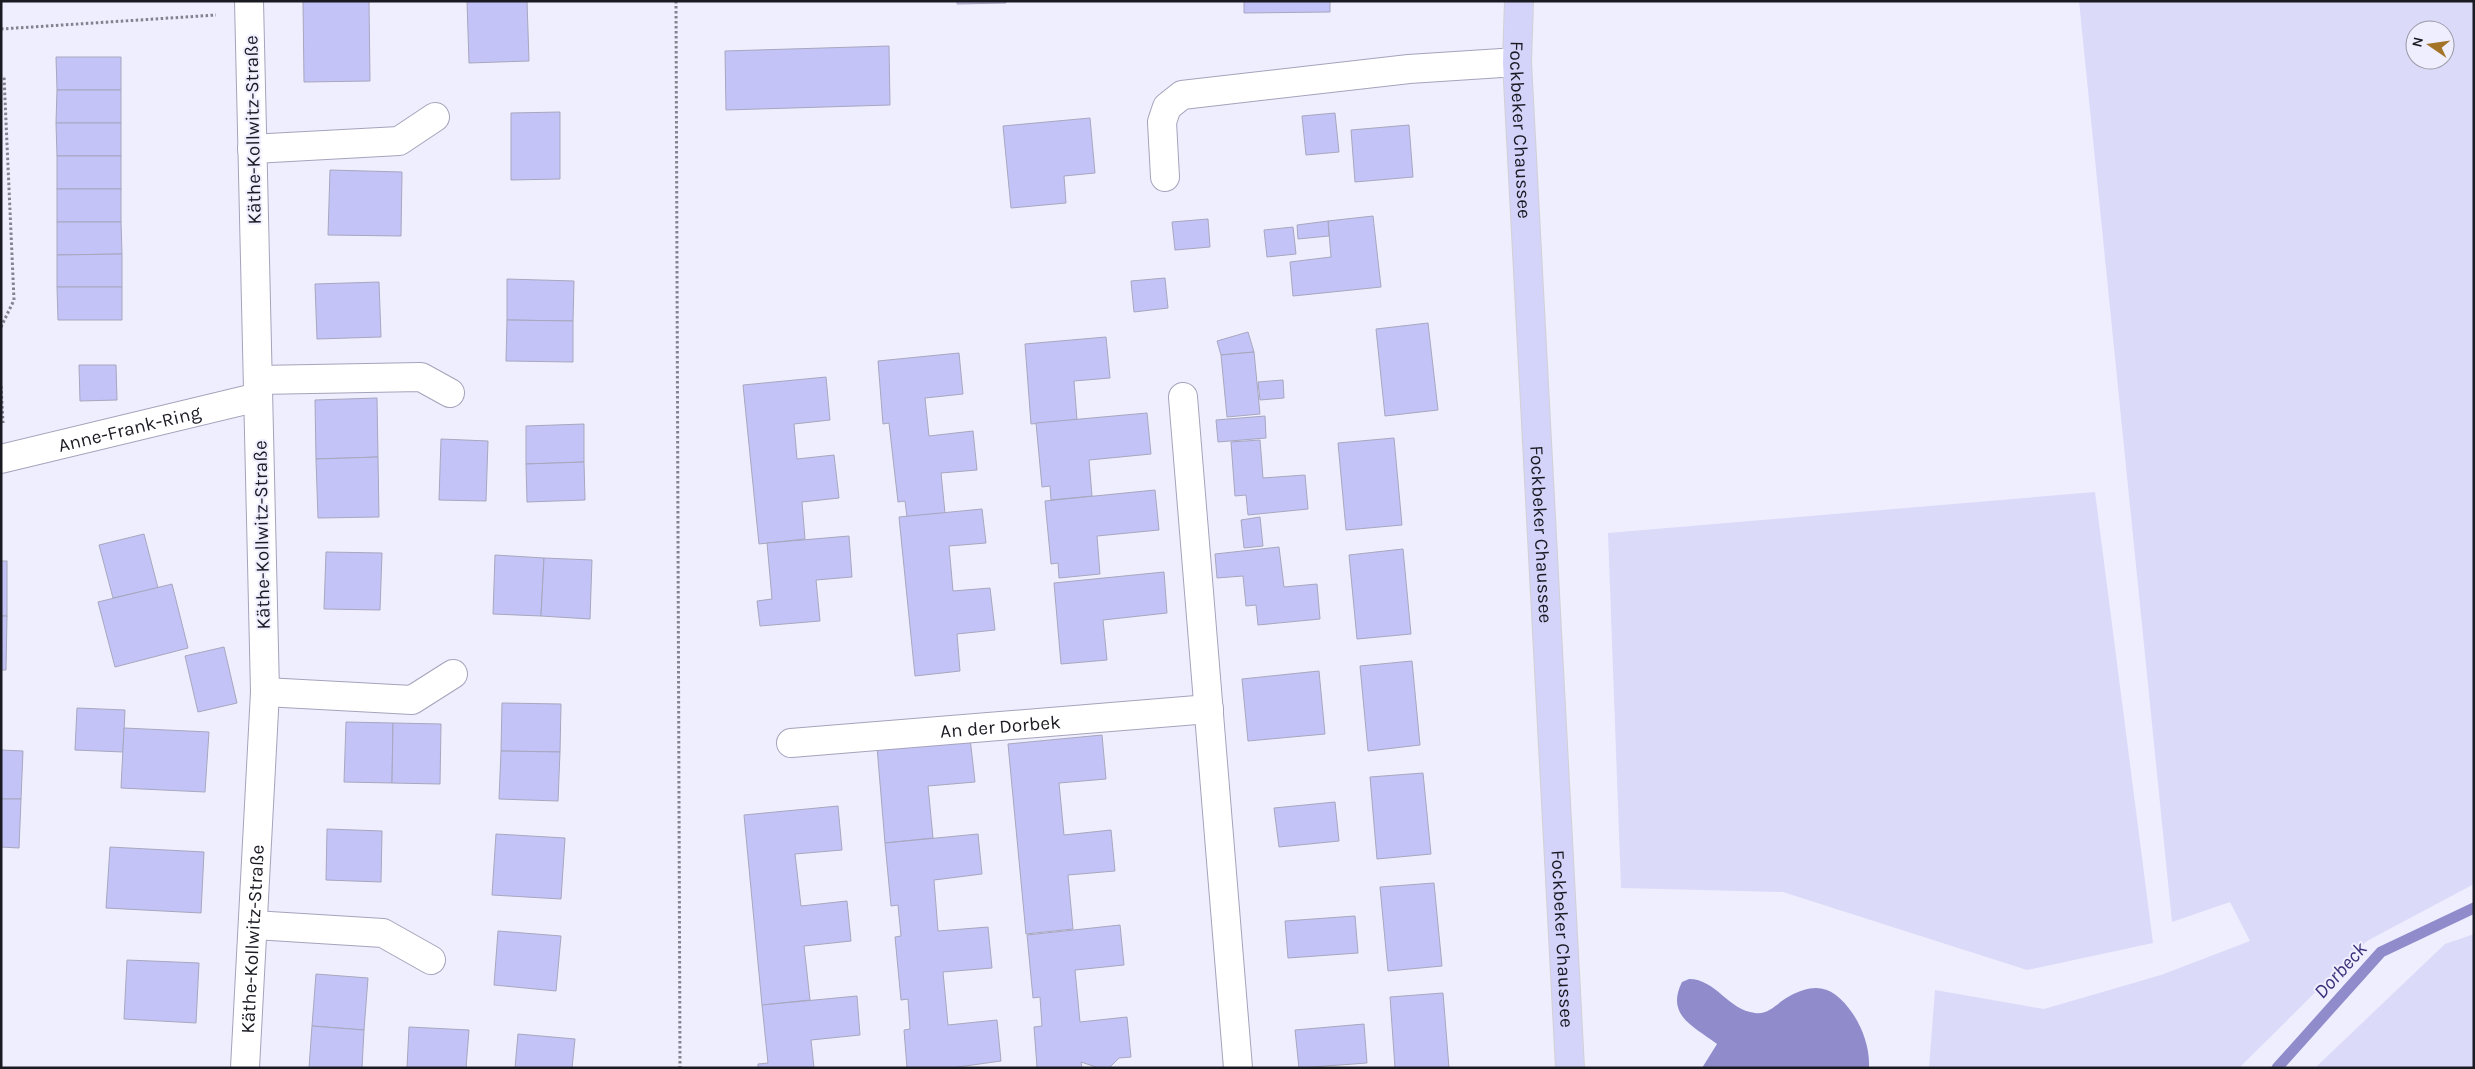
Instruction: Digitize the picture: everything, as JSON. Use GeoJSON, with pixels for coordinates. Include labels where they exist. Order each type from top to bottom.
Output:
{"type":"FeatureCollection","features":[{"type":"Feature","properties":{"kind":"main road","name":"Fockbeker Chaussee"},"geometry":{"type":"LineString","coordinates":[[1519,1],[1517,62],[1570,1068]]}},
{"type":"Feature","properties":{"kind":"street","name":"Käthe-Kollwitz-Straße"},"geometry":{"type":"LineString","coordinates":[[245,1068],[265,692],[249,7]]}},
{"type":"Feature","properties":{"kind":"street"},"geometry":{"type":"LineString","coordinates":[[1165,177],[1162,122],[1167,107],[1182,95],[1409,69],[1517,62]]}},
{"type":"Feature","properties":{"kind":"street"},"geometry":{"type":"LineString","coordinates":[[252,149],[399,141],[436,117]]}},
{"type":"Feature","properties":{"kind":"street","name":"Anne-Frank-Ring"},"geometry":{"type":"LineString","coordinates":[[1,459],[258,388],[421,377],[450,393]]}},
{"type":"Feature","properties":{"kind":"street"},"geometry":{"type":"LineString","coordinates":[[1183,397],[1238,1068]]}},
{"type":"Feature","properties":{"kind":"street"},"geometry":{"type":"LineString","coordinates":[[265,692],[412,700],[453,674]]}},
{"type":"Feature","properties":{"kind":"street","name":"An der Dorbek"},"geometry":{"type":"LineString","coordinates":[[791,743],[1209,709]]}},
{"type":"Feature","properties":{"kind":"street"},"geometry":{"type":"LineString","coordinates":[[254,925],[383,933],[431,960]]}},
{"type":"Feature","properties":{"kind":"path"},"geometry":{"type":"LineString","coordinates":[[676,1],[680,1068]]}},
{"type":"Feature","properties":{"kind":"path"},"geometry":{"type":"LineString","coordinates":[[1,29],[249,7]]}},
{"type":"Feature","properties":{"kind":"path"},"geometry":{"type":"LineString","coordinates":[[1,327],[14,300],[4,77]]}},
{"type":"Feature","properties":{"kind":"shaded area"},"geometry":{"type":"Polygon","coordinates":[[[2079,1],[2474,1],[2474,884],[2367,941],[2239,1068],[1929,1068],[1935,990],[2044,1009],[2161,975],[2250,941],[2230,902],[2172,922],[2079,1]]]}},
{"type":"Feature","properties":{"kind":"shaded area"},"geometry":{"type":"Polygon","coordinates":[[[2095,492],[2153,943],[2027,970],[1783,892],[1621,888],[1608,533],[2095,492]]]}},
{"type":"Feature","properties":{"kind":"shaded area"},"geometry":{"type":"Polygon","coordinates":[[[2474,934],[2474,1068],[2315,1068],[2445,944],[2474,934]]]}},
{"type":"Feature","properties":{"kind":"shaded area"},"geometry":{"type":"Polygon","coordinates":[[[1689,979],[1707,984],[1737,1006],[1755,1013],[1765,1012],[1799,992],[1808,989],[1825,989],[1846,1005],[1860,1026],[1867,1047],[1869,1068],[1702,1068],[1717,1044],[1692,1026],[1680,1012],[1677,1004],[1678,994],[1682,982],[1689,979]]]}},
{"type":"Feature","properties":{"kind":"building"},"geometry":{"type":"Polygon","coordinates":[[[303,1],[369,1],[370,81],[304,82],[303,1]]]}},
{"type":"Feature","properties":{"kind":"building"},"geometry":{"type":"Polygon","coordinates":[[[467,1],[527,1],[529,61],[469,63],[467,1]]]}},
{"type":"Feature","properties":{"kind":"building"},"geometry":{"type":"Polygon","coordinates":[[[957,1],[1006,1],[1006,3],[957,4],[957,1]]]}},
{"type":"Feature","properties":{"kind":"building"},"geometry":{"type":"Polygon","coordinates":[[[1244,1],[1330,1],[1330,12],[1244,13],[1244,1]]]}},
{"type":"Feature","properties":{"kind":"building"},"geometry":{"type":"Polygon","coordinates":[[[889,46],[890,105],[726,110],[725,51],[889,46]]]}},
{"type":"Feature","properties":{"kind":"building"},"geometry":{"type":"Polygon","coordinates":[[[56,57],[121,57],[121,90],[57,90],[56,57]]]}},
{"type":"Feature","properties":{"kind":"building"},"geometry":{"type":"Polygon","coordinates":[[[57,90],[121,90],[121,123],[56,123],[57,90]]]}},
{"type":"Feature","properties":{"kind":"building"},"geometry":{"type":"Polygon","coordinates":[[[560,112],[560,179],[511,180],[511,113],[560,112]]]}},
{"type":"Feature","properties":{"kind":"building"},"geometry":{"type":"Polygon","coordinates":[[[1335,113],[1339,152],[1306,155],[1302,116],[1335,113]]]}},
{"type":"Feature","properties":{"kind":"building"},"geometry":{"type":"Polygon","coordinates":[[[1090,118],[1095,173],[1064,176],[1066,203],[1011,208],[1003,126],[1090,118]]]}},
{"type":"Feature","properties":{"kind":"building"},"geometry":{"type":"Polygon","coordinates":[[[56,123],[121,123],[121,156],[57,156],[56,123]]]}},
{"type":"Feature","properties":{"kind":"building"},"geometry":{"type":"Polygon","coordinates":[[[1409,125],[1413,177],[1355,182],[1351,130],[1409,125]]]}},
{"type":"Feature","properties":{"kind":"building"},"geometry":{"type":"Polygon","coordinates":[[[57,156],[121,156],[121,189],[57,189],[57,156]]]}},
{"type":"Feature","properties":{"kind":"building"},"geometry":{"type":"Polygon","coordinates":[[[330,170],[402,172],[401,236],[328,235],[330,170]]]}},
{"type":"Feature","properties":{"kind":"building"},"geometry":{"type":"Polygon","coordinates":[[[57,189],[121,189],[121,222],[57,222],[57,189]]]}},
{"type":"Feature","properties":{"kind":"building"},"geometry":{"type":"Polygon","coordinates":[[[1373,216],[1381,287],[1293,296],[1290,262],[1331,257],[1328,221],[1373,216]]]}},
{"type":"Feature","properties":{"kind":"building"},"geometry":{"type":"Polygon","coordinates":[[[1208,219],[1210,247],[1175,250],[1172,222],[1208,219]]]}},
{"type":"Feature","properties":{"kind":"building"},"geometry":{"type":"Polygon","coordinates":[[[1328,221],[1329,236],[1298,239],[1297,225],[1328,221]]]}},
{"type":"Feature","properties":{"kind":"building"},"geometry":{"type":"Polygon","coordinates":[[[57,222],[121,222],[122,254],[57,255],[57,222]]]}},
{"type":"Feature","properties":{"kind":"building"},"geometry":{"type":"Polygon","coordinates":[[[1293,227],[1296,254],[1267,257],[1264,230],[1293,227]]]}},
{"type":"Feature","properties":{"kind":"building"},"geometry":{"type":"Polygon","coordinates":[[[122,254],[122,287],[57,287],[57,255],[122,254]]]}},
{"type":"Feature","properties":{"kind":"building"},"geometry":{"type":"Polygon","coordinates":[[[1165,278],[1168,308],[1134,312],[1131,281],[1165,278]]]}},
{"type":"Feature","properties":{"kind":"building"},"geometry":{"type":"Polygon","coordinates":[[[507,279],[574,281],[573,321],[507,320],[507,279]]]}},
{"type":"Feature","properties":{"kind":"building"},"geometry":{"type":"Polygon","coordinates":[[[379,282],[381,337],[317,339],[315,284],[379,282]]]}},
{"type":"Feature","properties":{"kind":"building"},"geometry":{"type":"Polygon","coordinates":[[[57,287],[122,287],[122,320],[58,320],[57,287]]]}},
{"type":"Feature","properties":{"kind":"building"},"geometry":{"type":"Polygon","coordinates":[[[507,320],[573,321],[573,362],[506,361],[507,320]]]}},
{"type":"Feature","properties":{"kind":"building"},"geometry":{"type":"Polygon","coordinates":[[[1428,323],[1438,410],[1385,416],[1376,329],[1428,323]]]}},
{"type":"Feature","properties":{"kind":"building"},"geometry":{"type":"Polygon","coordinates":[[[1248,332],[1254,352],[1221,355],[1217,341],[1248,332]]]}},
{"type":"Feature","properties":{"kind":"building"},"geometry":{"type":"Polygon","coordinates":[[[1106,337],[1110,378],[1074,381],[1077,420],[1031,424],[1025,344],[1106,337]]]}},
{"type":"Feature","properties":{"kind":"building"},"geometry":{"type":"Polygon","coordinates":[[[1254,352],[1260,414],[1227,417],[1221,355],[1254,352]]]}},
{"type":"Feature","properties":{"kind":"building"},"geometry":{"type":"Polygon","coordinates":[[[959,353],[963,394],[925,398],[929,436],[973,431],[977,470],[941,473],[945,513],[907,517],[905,501],[898,502],[889,423],[883,424],[878,361],[959,353]]]}},
{"type":"Feature","properties":{"kind":"building"},"geometry":{"type":"Polygon","coordinates":[[[79,365],[116,365],[117,400],[80,401],[79,365]]]}},
{"type":"Feature","properties":{"kind":"building"},"geometry":{"type":"Polygon","coordinates":[[[826,377],[830,420],[794,424],[797,459],[834,455],[839,498],[802,502],[805,539],[759,544],[743,385],[826,377]]]}},
{"type":"Feature","properties":{"kind":"building"},"geometry":{"type":"Polygon","coordinates":[[[1283,380],[1284,398],[1260,400],[1258,382],[1283,380]]]}},
{"type":"Feature","properties":{"kind":"building"},"geometry":{"type":"Polygon","coordinates":[[[377,398],[378,457],[316,459],[315,400],[377,398]]]}},
{"type":"Feature","properties":{"kind":"building"},"geometry":{"type":"Polygon","coordinates":[[[1147,413],[1151,454],[1089,460],[1092,496],[1051,500],[1050,486],[1042,487],[1036,423],[1147,413]]]}},
{"type":"Feature","properties":{"kind":"building"},"geometry":{"type":"Polygon","coordinates":[[[1265,416],[1266,438],[1218,442],[1216,420],[1265,416]]]}},
{"type":"Feature","properties":{"kind":"building"},"geometry":{"type":"Polygon","coordinates":[[[584,424],[584,462],[526,464],[526,426],[584,424]]]}},
{"type":"Feature","properties":{"kind":"building"},"geometry":{"type":"Polygon","coordinates":[[[1394,438],[1402,525],[1346,530],[1338,443],[1394,438]]]}},
{"type":"Feature","properties":{"kind":"building"},"geometry":{"type":"Polygon","coordinates":[[[441,439],[488,441],[486,501],[439,500],[441,439]]]}},
{"type":"Feature","properties":{"kind":"building"},"geometry":{"type":"Polygon","coordinates":[[[1260,440],[1263,478],[1305,475],[1308,509],[1248,515],[1246,495],[1235,496],[1231,442],[1260,440]]]}},
{"type":"Feature","properties":{"kind":"building"},"geometry":{"type":"Polygon","coordinates":[[[378,457],[379,517],[318,518],[316,459],[378,457]]]}},
{"type":"Feature","properties":{"kind":"building"},"geometry":{"type":"Polygon","coordinates":[[[584,462],[585,500],[527,502],[526,464],[584,462]]]}},
{"type":"Feature","properties":{"kind":"building"},"geometry":{"type":"Polygon","coordinates":[[[1155,490],[1159,530],[1097,536],[1100,574],[1059,578],[1058,563],[1051,564],[1045,501],[1155,490]]]}},
{"type":"Feature","properties":{"kind":"building"},"geometry":{"type":"Polygon","coordinates":[[[982,509],[986,543],[949,546],[953,591],[990,588],[995,630],[957,634],[960,671],[915,676],[899,517],[982,509]]]}},
{"type":"Feature","properties":{"kind":"building"},"geometry":{"type":"Polygon","coordinates":[[[1260,517],[1263,546],[1244,548],[1241,520],[1260,517]]]}},
{"type":"Feature","properties":{"kind":"building"},"geometry":{"type":"Polygon","coordinates":[[[144,534],[158,588],[113,598],[99,545],[144,534]]]}},
{"type":"Feature","properties":{"kind":"building"},"geometry":{"type":"Polygon","coordinates":[[[849,536],[852,577],[816,580],[820,621],[760,626],[757,601],[772,599],[767,543],[849,536]]]}},
{"type":"Feature","properties":{"kind":"building"},"geometry":{"type":"Polygon","coordinates":[[[1279,547],[1284,587],[1317,584],[1320,619],[1258,625],[1256,605],[1246,606],[1243,576],[1217,578],[1215,554],[1279,547]]]}},
{"type":"Feature","properties":{"kind":"building"},"geometry":{"type":"Polygon","coordinates":[[[1403,549],[1411,634],[1357,639],[1349,555],[1403,549]]]}},
{"type":"Feature","properties":{"kind":"building"},"geometry":{"type":"Polygon","coordinates":[[[326,552],[382,553],[380,610],[324,609],[326,552]]]}},
{"type":"Feature","properties":{"kind":"building"},"geometry":{"type":"Polygon","coordinates":[[[495,555],[544,558],[541,616],[493,614],[495,555]]]}},
{"type":"Feature","properties":{"kind":"building"},"geometry":{"type":"Polygon","coordinates":[[[544,558],[592,560],[590,619],[541,616],[544,558]]]}},
{"type":"Feature","properties":{"kind":"building"},"geometry":{"type":"Polygon","coordinates":[[[1,561],[7,561],[7,616],[1,616],[1,561]]]}},
{"type":"Feature","properties":{"kind":"building"},"geometry":{"type":"Polygon","coordinates":[[[1164,572],[1167,613],[1103,620],[1107,660],[1061,664],[1054,583],[1164,572]]]}},
{"type":"Feature","properties":{"kind":"building"},"geometry":{"type":"Polygon","coordinates":[[[172,584],[188,648],[115,667],[98,602],[172,584]]]}},
{"type":"Feature","properties":{"kind":"building"},"geometry":{"type":"Polygon","coordinates":[[[1,616],[7,616],[6,670],[1,670],[1,616]]]}},
{"type":"Feature","properties":{"kind":"building"},"geometry":{"type":"Polygon","coordinates":[[[224,647],[237,703],[198,712],[185,656],[224,647]]]}},
{"type":"Feature","properties":{"kind":"building"},"geometry":{"type":"Polygon","coordinates":[[[1412,661],[1420,745],[1368,751],[1360,666],[1412,661]]]}},
{"type":"Feature","properties":{"kind":"building"},"geometry":{"type":"Polygon","coordinates":[[[1319,671],[1325,734],[1248,741],[1242,679],[1319,671]]]}},
{"type":"Feature","properties":{"kind":"building"},"geometry":{"type":"Polygon","coordinates":[[[502,703],[561,704],[560,752],[501,751],[502,703]]]}},
{"type":"Feature","properties":{"kind":"building"},"geometry":{"type":"Polygon","coordinates":[[[77,708],[125,710],[123,752],[75,750],[77,708]]]}},
{"type":"Feature","properties":{"kind":"building"},"geometry":{"type":"Polygon","coordinates":[[[346,722],[393,723],[392,783],[344,782],[346,722]]]}},
{"type":"Feature","properties":{"kind":"building"},"geometry":{"type":"Polygon","coordinates":[[[393,723],[441,724],[440,784],[392,783],[393,723]]]}},
{"type":"Feature","properties":{"kind":"building"},"geometry":{"type":"Polygon","coordinates":[[[124,728],[209,732],[205,792],[121,788],[124,728]]]}},
{"type":"Feature","properties":{"kind":"building"},"geometry":{"type":"Polygon","coordinates":[[[1102,735],[1106,779],[1059,783],[1064,835],[1111,830],[1115,871],[1068,875],[1073,929],[1026,934],[1008,744],[1102,735]]]}},
{"type":"Feature","properties":{"kind":"building"},"geometry":{"type":"Polygon","coordinates":[[[970,738],[975,782],[928,786],[933,838],[885,843],[877,747],[970,738]]]}},
{"type":"Feature","properties":{"kind":"building"},"geometry":{"type":"Polygon","coordinates":[[[1,750],[23,751],[21,799],[1,799],[1,750]]]}},
{"type":"Feature","properties":{"kind":"building"},"geometry":{"type":"Polygon","coordinates":[[[501,751],[560,752],[558,801],[499,799],[501,751]]]}},
{"type":"Feature","properties":{"kind":"building"},"geometry":{"type":"Polygon","coordinates":[[[1423,773],[1431,854],[1377,859],[1370,777],[1423,773]]]}},
{"type":"Feature","properties":{"kind":"building"},"geometry":{"type":"Polygon","coordinates":[[[1,799],[21,799],[19,848],[1,847],[1,799]]]}},
{"type":"Feature","properties":{"kind":"building"},"geometry":{"type":"Polygon","coordinates":[[[1335,802],[1339,841],[1279,847],[1274,808],[1335,802]]]}},
{"type":"Feature","properties":{"kind":"building"},"geometry":{"type":"Polygon","coordinates":[[[838,806],[842,850],[795,854],[801,906],[847,901],[851,941],[804,946],[810,1000],[762,1005],[744,815],[838,806]]]}},
{"type":"Feature","properties":{"kind":"building"},"geometry":{"type":"Polygon","coordinates":[[[327,829],[382,831],[381,882],[326,880],[327,829]]]}},
{"type":"Feature","properties":{"kind":"building"},"geometry":{"type":"Polygon","coordinates":[[[496,834],[565,838],[561,899],[492,895],[496,834]]]}},
{"type":"Feature","properties":{"kind":"building"},"geometry":{"type":"Polygon","coordinates":[[[978,834],[982,874],[934,880],[938,931],[988,927],[992,968],[943,972],[948,1025],[997,1020],[1001,1061],[951,1068],[907,1068],[904,1030],[910,1029],[908,999],[901,1000],[895,937],[901,936],[898,905],[891,906],[885,843],[978,834]]]}},
{"type":"Feature","properties":{"kind":"building"},"geometry":{"type":"Polygon","coordinates":[[[110,847],[204,852],[201,913],[106,908],[110,847]]]}},
{"type":"Feature","properties":{"kind":"building"},"geometry":{"type":"Polygon","coordinates":[[[1434,883],[1442,966],[1388,971],[1380,887],[1434,883]]]}},
{"type":"Feature","properties":{"kind":"building"},"geometry":{"type":"Polygon","coordinates":[[[1355,916],[1358,953],[1288,958],[1285,921],[1355,916]]]}},
{"type":"Feature","properties":{"kind":"building"},"geometry":{"type":"Polygon","coordinates":[[[1120,925],[1124,965],[1075,970],[1080,1022],[1127,1017],[1131,1057],[1119,1058],[1109,1068],[1099,1068],[1081,1062],[1082,1068],[1034,1068],[1037,1067],[1034,1027],[1042,1026],[1040,997],[1033,998],[1027,935],[1120,925]]]}},
{"type":"Feature","properties":{"kind":"building"},"geometry":{"type":"Polygon","coordinates":[[[498,931],[561,936],[556,991],[494,985],[498,931]]]}},
{"type":"Feature","properties":{"kind":"building"},"geometry":{"type":"Polygon","coordinates":[[[127,960],[199,963],[196,1023],[124,1019],[127,960]]]}},
{"type":"Feature","properties":{"kind":"building"},"geometry":{"type":"Polygon","coordinates":[[[316,974],[368,978],[364,1030],[312,1026],[316,974]]]}},
{"type":"Feature","properties":{"kind":"building"},"geometry":{"type":"Polygon","coordinates":[[[1443,993],[1449,1068],[1395,1068],[1390,997],[1443,993]]]}},
{"type":"Feature","properties":{"kind":"building"},"geometry":{"type":"Polygon","coordinates":[[[857,996],[860,1035],[811,1040],[814,1068],[758,1068],[758,1064],[768,1063],[762,1005],[857,996]]]}},
{"type":"Feature","properties":{"kind":"building"},"geometry":{"type":"Polygon","coordinates":[[[1364,1024],[1367,1063],[1299,1068],[1295,1030],[1364,1024]]]}},
{"type":"Feature","properties":{"kind":"building"},"geometry":{"type":"Polygon","coordinates":[[[312,1026],[364,1030],[362,1068],[309,1068],[312,1026]]]}},
{"type":"Feature","properties":{"kind":"building"},"geometry":{"type":"Polygon","coordinates":[[[409,1027],[469,1030],[466,1068],[407,1068],[409,1027]]]}},
{"type":"Feature","properties":{"kind":"building"},"geometry":{"type":"Polygon","coordinates":[[[518,1034],[575,1039],[572,1068],[515,1068],[518,1034]]]}},
{"type":"Feature","properties":{"kind":"waterway","name":"Dorbeck"},"geometry":{"type":"LineString","coordinates":[[2277,1068],[2381,952],[2474,908]]}}]}
